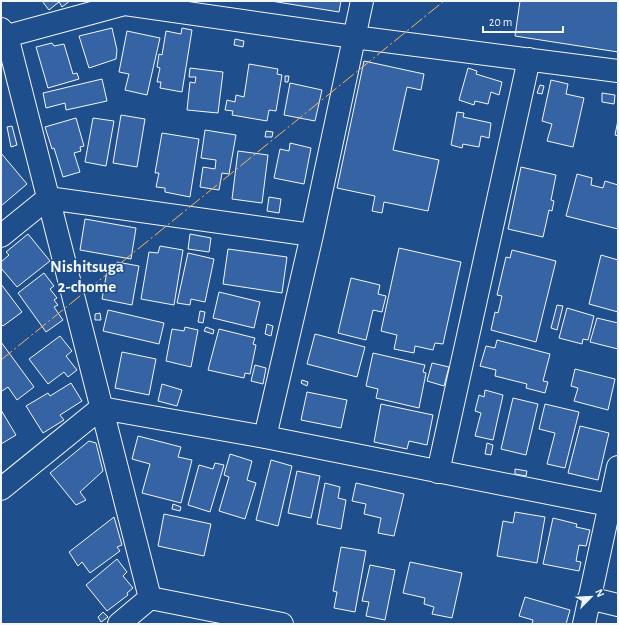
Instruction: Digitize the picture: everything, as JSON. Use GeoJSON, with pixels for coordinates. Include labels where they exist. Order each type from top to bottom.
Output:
{"type":"FeatureCollection","features":[{"type":"Feature","properties":{"kind":"street"},"geometry":{"type":"LineString","coordinates":[[265,437],[312,235],[362,1]]}},
{"type":"Feature","properties":{"kind":"street"},"geometry":{"type":"LineString","coordinates":[[150,598],[48,198],[3,35],[125,4],[354,37],[618,71]]}},
{"type":"Feature","properties":{"kind":"street"},"geometry":{"type":"LineString","coordinates":[[438,472],[529,59]]}},
{"type":"Feature","properties":{"kind":"street"},"geometry":{"type":"LineString","coordinates":[[1,236],[48,198],[312,235]]}},
{"type":"Feature","properties":{"kind":"street"},"geometry":{"type":"LineString","coordinates":[[1,489],[101,408],[265,437],[609,505]]}},
{"type":"Feature","properties":{"kind":"street"},"geometry":{"type":"LineString","coordinates":[[584,624],[618,467]]}},
{"type":"Feature","properties":{"kind":"street"},"geometry":{"type":"LineString","coordinates":[[150,598],[279,624]]}},
{"type":"Feature","properties":{"kind":"street"},"geometry":{"type":"LineString","coordinates":[[119,624],[150,598]]}},
{"type":"Feature","properties":{"kind":"street"},"geometry":{"type":"LineString","coordinates":[[589,598],[618,605]]}},
{"type":"Feature","properties":{"kind":"building"},"geometry":{"type":"Polygon","coordinates":[[[42,1],[70,1],[62,7],[59,2],[49,10],[42,1]]]}},
{"type":"Feature","properties":{"kind":"building"},"geometry":{"type":"Polygon","coordinates":[[[271,1],[341,1],[339,12],[271,1]]]}},
{"type":"Feature","properties":{"kind":"building"},"geometry":{"type":"Polygon","coordinates":[[[520,1],[618,1],[618,52],[515,36],[520,1]]]}},
{"type":"Feature","properties":{"kind":"building"},"geometry":{"type":"Polygon","coordinates":[[[112,28],[117,50],[116,59],[89,68],[79,36],[112,28]]]}},
{"type":"Feature","properties":{"kind":"building"},"geometry":{"type":"Polygon","coordinates":[[[182,28],[192,30],[182,92],[160,88],[161,82],[157,82],[160,68],[157,67],[159,54],[162,55],[166,31],[181,34],[182,28]]]}},
{"type":"Feature","properties":{"kind":"building"},"geometry":{"type":"Polygon","coordinates":[[[127,31],[160,38],[147,95],[125,90],[129,74],[119,72],[127,31]]]}},
{"type":"Feature","properties":{"kind":"building"},"geometry":{"type":"Polygon","coordinates":[[[235,39],[244,41],[243,47],[234,45],[235,39]]]}},
{"type":"Feature","properties":{"kind":"building"},"geometry":{"type":"Polygon","coordinates":[[[52,43],[54,46],[64,44],[73,74],[77,73],[79,79],[48,88],[36,47],[52,43]]]}},
{"type":"Feature","properties":{"kind":"building"},"geometry":{"type":"Polygon","coordinates":[[[364,61],[424,74],[421,90],[407,87],[393,150],[439,160],[428,211],[384,202],[382,213],[372,211],[375,196],[337,188],[364,61]]]}},
{"type":"Feature","properties":{"kind":"building"},"geometry":{"type":"Polygon","coordinates":[[[249,64],[278,69],[277,74],[282,75],[276,111],[269,110],[267,121],[232,115],[233,111],[225,110],[227,100],[235,102],[236,95],[244,97],[249,64]]]}},
{"type":"Feature","properties":{"kind":"building"},"geometry":{"type":"Polygon","coordinates":[[[190,68],[223,72],[218,113],[187,110],[190,82],[195,83],[196,77],[189,77],[190,68]]]}},
{"type":"Feature","properties":{"kind":"building"},"geometry":{"type":"Polygon","coordinates":[[[468,68],[477,71],[476,74],[502,82],[499,95],[491,92],[488,104],[475,101],[474,105],[459,100],[468,68]]]}},
{"type":"Feature","properties":{"kind":"building"},"geometry":{"type":"Polygon","coordinates":[[[285,76],[289,76],[288,82],[285,82],[285,76]]]}},
{"type":"Feature","properties":{"kind":"building"},"geometry":{"type":"Polygon","coordinates":[[[102,79],[107,101],[66,110],[65,103],[46,108],[43,93],[102,79]]]}},
{"type":"Feature","properties":{"kind":"building"},"geometry":{"type":"Polygon","coordinates":[[[551,80],[568,84],[566,94],[584,98],[573,147],[547,141],[552,124],[542,121],[551,80]]]}},
{"type":"Feature","properties":{"kind":"building"},"geometry":{"type":"Polygon","coordinates":[[[290,83],[322,90],[315,121],[284,115],[290,83]]]}},
{"type":"Feature","properties":{"kind":"building"},"geometry":{"type":"Polygon","coordinates":[[[540,85],[544,86],[542,94],[537,93],[540,85]]]}},
{"type":"Feature","properties":{"kind":"building"},"geometry":{"type":"Polygon","coordinates":[[[602,93],[615,95],[614,104],[602,102],[602,93]]]}},
{"type":"Feature","properties":{"kind":"building"},"geometry":{"type":"Polygon","coordinates":[[[457,112],[464,113],[463,117],[491,123],[489,138],[481,136],[479,147],[463,144],[462,148],[451,145],[457,112]]]}},
{"type":"Feature","properties":{"kind":"building"},"geometry":{"type":"Polygon","coordinates":[[[121,115],[145,119],[137,167],[113,163],[121,115]]]}},
{"type":"Feature","properties":{"kind":"building"},"geometry":{"type":"Polygon","coordinates":[[[76,118],[84,146],[80,147],[81,151],[74,153],[80,172],[63,177],[54,148],[52,149],[45,127],[76,118]]]}},
{"type":"Feature","properties":{"kind":"building"},"geometry":{"type":"Polygon","coordinates":[[[93,118],[114,121],[106,166],[85,162],[93,118]]]}},
{"type":"Feature","properties":{"kind":"building"},"geometry":{"type":"Polygon","coordinates":[[[618,120],[618,136],[615,135],[618,120]]]}},
{"type":"Feature","properties":{"kind":"building"},"geometry":{"type":"Polygon","coordinates":[[[12,126],[17,145],[11,147],[7,127],[12,126]]]}},
{"type":"Feature","properties":{"kind":"building"},"geometry":{"type":"Polygon","coordinates":[[[205,130],[236,135],[229,174],[222,173],[219,190],[200,187],[203,167],[215,169],[216,160],[201,158],[205,130]]]}},
{"type":"Feature","properties":{"kind":"building"},"geometry":{"type":"Polygon","coordinates":[[[266,131],[273,132],[272,137],[265,137],[266,131]]]}},
{"type":"Feature","properties":{"kind":"building"},"geometry":{"type":"Polygon","coordinates":[[[162,133],[199,139],[190,197],[165,192],[165,188],[156,187],[159,173],[155,173],[162,133]]]}},
{"type":"Feature","properties":{"kind":"building"},"geometry":{"type":"Polygon","coordinates":[[[290,143],[311,148],[304,184],[274,178],[280,149],[289,151],[290,143]]]}},
{"type":"Feature","properties":{"kind":"building"},"geometry":{"type":"Polygon","coordinates":[[[238,151],[268,155],[262,203],[232,199],[238,151]]]}},
{"type":"Feature","properties":{"kind":"building"},"geometry":{"type":"Polygon","coordinates":[[[1,153],[27,184],[1,206],[1,153]]]}},
{"type":"Feature","properties":{"kind":"building"},"geometry":{"type":"Polygon","coordinates":[[[521,167],[556,175],[551,200],[554,201],[552,211],[549,210],[543,237],[508,229],[521,167]]]}},
{"type":"Feature","properties":{"kind":"building"},"geometry":{"type":"Polygon","coordinates":[[[577,174],[592,178],[591,185],[603,188],[605,181],[618,185],[618,229],[566,216],[577,174]]]}},
{"type":"Feature","properties":{"kind":"building"},"geometry":{"type":"Polygon","coordinates":[[[269,197],[281,199],[279,213],[267,211],[269,197]]]}},
{"type":"Feature","properties":{"kind":"building"},"geometry":{"type":"Polygon","coordinates":[[[85,219],[136,228],[131,259],[80,250],[85,219]]]}},
{"type":"Feature","properties":{"kind":"building"},"geometry":{"type":"Polygon","coordinates":[[[28,234],[50,261],[17,287],[1,268],[1,262],[9,255],[6,252],[28,234]]]}},
{"type":"Feature","properties":{"kind":"building"},"geometry":{"type":"Polygon","coordinates":[[[190,234],[211,238],[209,252],[188,249],[190,234]]]}},
{"type":"Feature","properties":{"kind":"building"},"geometry":{"type":"Polygon","coordinates":[[[160,246],[183,250],[174,305],[141,299],[149,252],[158,253],[160,246]]]}},
{"type":"Feature","properties":{"kind":"building"},"geometry":{"type":"Polygon","coordinates":[[[399,248],[461,262],[443,344],[435,343],[433,350],[415,346],[414,353],[394,349],[397,335],[381,331],[399,248]]]}},
{"type":"Feature","properties":{"kind":"building"},"geometry":{"type":"Polygon","coordinates":[[[228,249],[287,257],[282,293],[223,284],[228,249]]]}},
{"type":"Feature","properties":{"kind":"building"},"geometry":{"type":"Polygon","coordinates":[[[512,250],[556,261],[536,342],[491,330],[495,312],[498,313],[502,296],[497,295],[506,257],[510,258],[512,250]]]}},
{"type":"Feature","properties":{"kind":"building"},"geometry":{"type":"Polygon","coordinates":[[[188,253],[214,259],[205,302],[191,299],[190,305],[177,303],[188,253]]]}},
{"type":"Feature","properties":{"kind":"building"},"geometry":{"type":"Polygon","coordinates":[[[601,255],[618,260],[618,312],[589,304],[601,255]]]}},
{"type":"Feature","properties":{"kind":"building"},"geometry":{"type":"Polygon","coordinates":[[[117,262],[139,266],[132,305],[102,299],[107,271],[115,273],[117,262]]]}},
{"type":"Feature","properties":{"kind":"building"},"geometry":{"type":"Polygon","coordinates":[[[44,273],[54,286],[50,289],[57,298],[54,300],[58,305],[54,307],[63,320],[46,332],[18,293],[44,273]]]}},
{"type":"Feature","properties":{"kind":"building"},"geometry":{"type":"Polygon","coordinates":[[[351,278],[380,285],[378,294],[386,296],[382,312],[373,310],[366,340],[338,333],[351,278]]]}},
{"type":"Feature","properties":{"kind":"building"},"geometry":{"type":"Polygon","coordinates":[[[1,284],[22,312],[3,326],[1,324],[1,284]]]}},
{"type":"Feature","properties":{"kind":"building"},"geometry":{"type":"Polygon","coordinates":[[[219,292],[260,302],[254,328],[213,318],[219,292]]]}},
{"type":"Feature","properties":{"kind":"building"},"geometry":{"type":"Polygon","coordinates":[[[557,305],[563,306],[557,330],[551,328],[557,305]]]}},
{"type":"Feature","properties":{"kind":"building"},"geometry":{"type":"Polygon","coordinates":[[[567,308],[594,316],[588,340],[583,339],[582,344],[559,338],[567,308]]]}},
{"type":"Feature","properties":{"kind":"building"},"geometry":{"type":"Polygon","coordinates":[[[108,310],[164,323],[159,344],[103,331],[108,310]]]}},
{"type":"Feature","properties":{"kind":"building"},"geometry":{"type":"Polygon","coordinates":[[[200,311],[205,312],[203,323],[198,322],[200,311]]]}},
{"type":"Feature","properties":{"kind":"building"},"geometry":{"type":"Polygon","coordinates":[[[100,313],[101,320],[95,320],[95,314],[100,313]]]}},
{"type":"Feature","properties":{"kind":"building"},"geometry":{"type":"Polygon","coordinates":[[[597,318],[618,323],[618,349],[590,342],[597,318]]]}},
{"type":"Feature","properties":{"kind":"building"},"geometry":{"type":"Polygon","coordinates":[[[267,324],[273,326],[271,336],[265,334],[267,324]]]}},
{"type":"Feature","properties":{"kind":"building"},"geometry":{"type":"Polygon","coordinates":[[[185,327],[198,330],[191,367],[166,361],[172,329],[184,331],[185,327]]]}},
{"type":"Feature","properties":{"kind":"building"},"geometry":{"type":"Polygon","coordinates":[[[206,327],[214,330],[213,334],[204,331],[206,327]]]}},
{"type":"Feature","properties":{"kind":"building"},"geometry":{"type":"Polygon","coordinates":[[[219,329],[255,338],[253,344],[256,345],[250,374],[245,373],[244,378],[208,370],[219,329]]]}},
{"type":"Feature","properties":{"kind":"building"},"geometry":{"type":"Polygon","coordinates":[[[315,334],[365,347],[357,377],[307,364],[315,334]]]}},
{"type":"Feature","properties":{"kind":"building"},"geometry":{"type":"Polygon","coordinates":[[[60,336],[72,351],[66,356],[77,370],[68,377],[64,372],[48,384],[29,359],[60,336]]]}},
{"type":"Feature","properties":{"kind":"building"},"geometry":{"type":"Polygon","coordinates":[[[497,340],[550,354],[543,381],[548,382],[545,393],[526,388],[527,384],[495,376],[496,370],[480,366],[486,346],[495,348],[497,340]]]}},
{"type":"Feature","properties":{"kind":"building"},"geometry":{"type":"Polygon","coordinates":[[[1,342],[34,387],[17,400],[8,387],[2,391],[1,390],[1,342]]]}},
{"type":"Feature","properties":{"kind":"building"},"geometry":{"type":"Polygon","coordinates":[[[122,352],[156,359],[149,395],[115,388],[122,352]]]}},
{"type":"Feature","properties":{"kind":"building"},"geometry":{"type":"Polygon","coordinates":[[[373,353],[425,365],[423,372],[426,373],[419,408],[376,398],[378,389],[366,386],[373,353]]]}},
{"type":"Feature","properties":{"kind":"building"},"geometry":{"type":"Polygon","coordinates":[[[432,363],[449,367],[444,386],[427,381],[432,363]]]}},
{"type":"Feature","properties":{"kind":"building"},"geometry":{"type":"Polygon","coordinates":[[[255,365],[266,368],[263,384],[251,381],[255,365]]]}},
{"type":"Feature","properties":{"kind":"building"},"geometry":{"type":"Polygon","coordinates":[[[575,369],[615,379],[608,410],[574,401],[578,388],[571,386],[575,369]]]}},
{"type":"Feature","properties":{"kind":"building"},"geometry":{"type":"Polygon","coordinates":[[[302,380],[308,382],[307,386],[301,383],[302,380]]]}},
{"type":"Feature","properties":{"kind":"building"},"geometry":{"type":"Polygon","coordinates":[[[71,383],[82,401],[60,415],[64,420],[43,433],[26,406],[48,393],[50,396],[71,383]]]}},
{"type":"Feature","properties":{"kind":"building"},"geometry":{"type":"Polygon","coordinates":[[[162,384],[182,390],[177,406],[158,401],[162,384]]]}},
{"type":"Feature","properties":{"kind":"building"},"geometry":{"type":"Polygon","coordinates":[[[485,390],[503,395],[493,440],[475,436],[481,413],[475,411],[479,395],[484,397],[485,390]]]}},
{"type":"Feature","properties":{"kind":"building"},"geometry":{"type":"Polygon","coordinates":[[[307,392],[347,400],[341,428],[301,420],[307,392]]]}},
{"type":"Feature","properties":{"kind":"building"},"geometry":{"type":"Polygon","coordinates":[[[513,398],[538,404],[526,455],[501,449],[513,398]]]}},
{"type":"Feature","properties":{"kind":"building"},"geometry":{"type":"Polygon","coordinates":[[[381,404],[433,415],[427,445],[409,441],[407,449],[374,442],[381,404]]]}},
{"type":"Feature","properties":{"kind":"building"},"geometry":{"type":"Polygon","coordinates":[[[545,404],[579,412],[565,468],[547,464],[555,433],[539,429],[545,404]]]}},
{"type":"Feature","properties":{"kind":"building"},"geometry":{"type":"Polygon","coordinates":[[[1,410],[16,435],[1,444],[1,410]]]}},
{"type":"Feature","properties":{"kind":"building"},"geometry":{"type":"Polygon","coordinates":[[[580,426],[609,433],[598,480],[568,473],[580,426]]]}},
{"type":"Feature","properties":{"kind":"building"},"geometry":{"type":"Polygon","coordinates":[[[138,436],[181,447],[178,457],[192,460],[181,503],[142,493],[150,464],[132,459],[138,436]]]}},
{"type":"Feature","properties":{"kind":"building"},"geometry":{"type":"Polygon","coordinates":[[[89,441],[96,443],[103,471],[80,492],[86,500],[76,505],[50,473],[89,441]]]}},
{"type":"Feature","properties":{"kind":"building"},"geometry":{"type":"Polygon","coordinates":[[[487,443],[493,445],[491,455],[485,454],[487,443]]]}},
{"type":"Feature","properties":{"kind":"building"},"geometry":{"type":"Polygon","coordinates":[[[230,454],[252,461],[247,480],[256,483],[245,519],[219,511],[229,477],[224,475],[230,454]]]}},
{"type":"Feature","properties":{"kind":"building"},"geometry":{"type":"Polygon","coordinates":[[[271,460],[292,466],[278,526],[256,520],[271,460]]]}},
{"type":"Feature","properties":{"kind":"building"},"geometry":{"type":"Polygon","coordinates":[[[215,463],[224,465],[210,512],[188,505],[199,465],[213,469],[215,463]]]}},
{"type":"Feature","properties":{"kind":"building"},"geometry":{"type":"Polygon","coordinates":[[[515,469],[527,471],[526,476],[515,474],[515,469]]]}},
{"type":"Feature","properties":{"kind":"building"},"geometry":{"type":"Polygon","coordinates":[[[297,471],[320,476],[311,518],[288,513],[297,471]]]}},
{"type":"Feature","properties":{"kind":"building"},"geometry":{"type":"Polygon","coordinates":[[[325,483],[340,487],[338,498],[346,500],[341,529],[317,524],[325,483]]]}},
{"type":"Feature","properties":{"kind":"building"},"geometry":{"type":"Polygon","coordinates":[[[356,483],[404,494],[394,536],[378,533],[381,518],[364,514],[366,504],[352,501],[356,483]]]}},
{"type":"Feature","properties":{"kind":"building"},"geometry":{"type":"Polygon","coordinates":[[[173,504],[181,507],[180,511],[172,509],[173,504]]]}},
{"type":"Feature","properties":{"kind":"building"},"geometry":{"type":"Polygon","coordinates":[[[515,512],[545,517],[537,563],[497,556],[503,521],[513,523],[515,512]]]}},
{"type":"Feature","properties":{"kind":"building"},"geometry":{"type":"Polygon","coordinates":[[[164,514],[211,524],[204,556],[158,546],[164,514]]]}},
{"type":"Feature","properties":{"kind":"building"},"geometry":{"type":"Polygon","coordinates":[[[114,517],[122,545],[117,547],[120,551],[90,573],[82,562],[78,566],[69,552],[114,517]]]}},
{"type":"Feature","properties":{"kind":"building"},"geometry":{"type":"Polygon","coordinates":[[[553,518],[577,524],[576,527],[590,530],[586,546],[579,545],[576,561],[581,562],[579,571],[543,564],[553,518]]]}},
{"type":"Feature","properties":{"kind":"building"},"geometry":{"type":"Polygon","coordinates":[[[341,547],[366,551],[355,612],[334,608],[337,592],[333,591],[341,547]]]}},
{"type":"Feature","properties":{"kind":"building"},"geometry":{"type":"Polygon","coordinates":[[[117,559],[127,572],[123,576],[133,588],[127,593],[128,595],[107,611],[86,585],[117,559]]]}},
{"type":"Feature","properties":{"kind":"building"},"geometry":{"type":"Polygon","coordinates":[[[410,562],[462,573],[452,618],[432,614],[434,607],[424,604],[425,598],[403,593],[410,562]]]}},
{"type":"Feature","properties":{"kind":"building"},"geometry":{"type":"Polygon","coordinates":[[[370,565],[395,570],[385,620],[366,616],[369,602],[362,601],[370,565]]]}},
{"type":"Feature","properties":{"kind":"building"},"geometry":{"type":"Polygon","coordinates":[[[525,597],[570,610],[566,624],[532,624],[533,620],[519,616],[525,597]]]}},
{"type":"Feature","properties":{"kind":"building"},"geometry":{"type":"Polygon","coordinates":[[[103,612],[108,617],[101,622],[98,617],[103,612]]]}},
{"type":"Feature","properties":{"kind":"power"},"geometry":{"type":"LineString","coordinates":[[1,360],[444,1]]}},
{"type":"Feature","properties":{"kind":"district","name":"Nishitsuga 2-chome"},"geometry":{"type":"Point","coordinates":[87,276]}}]}
